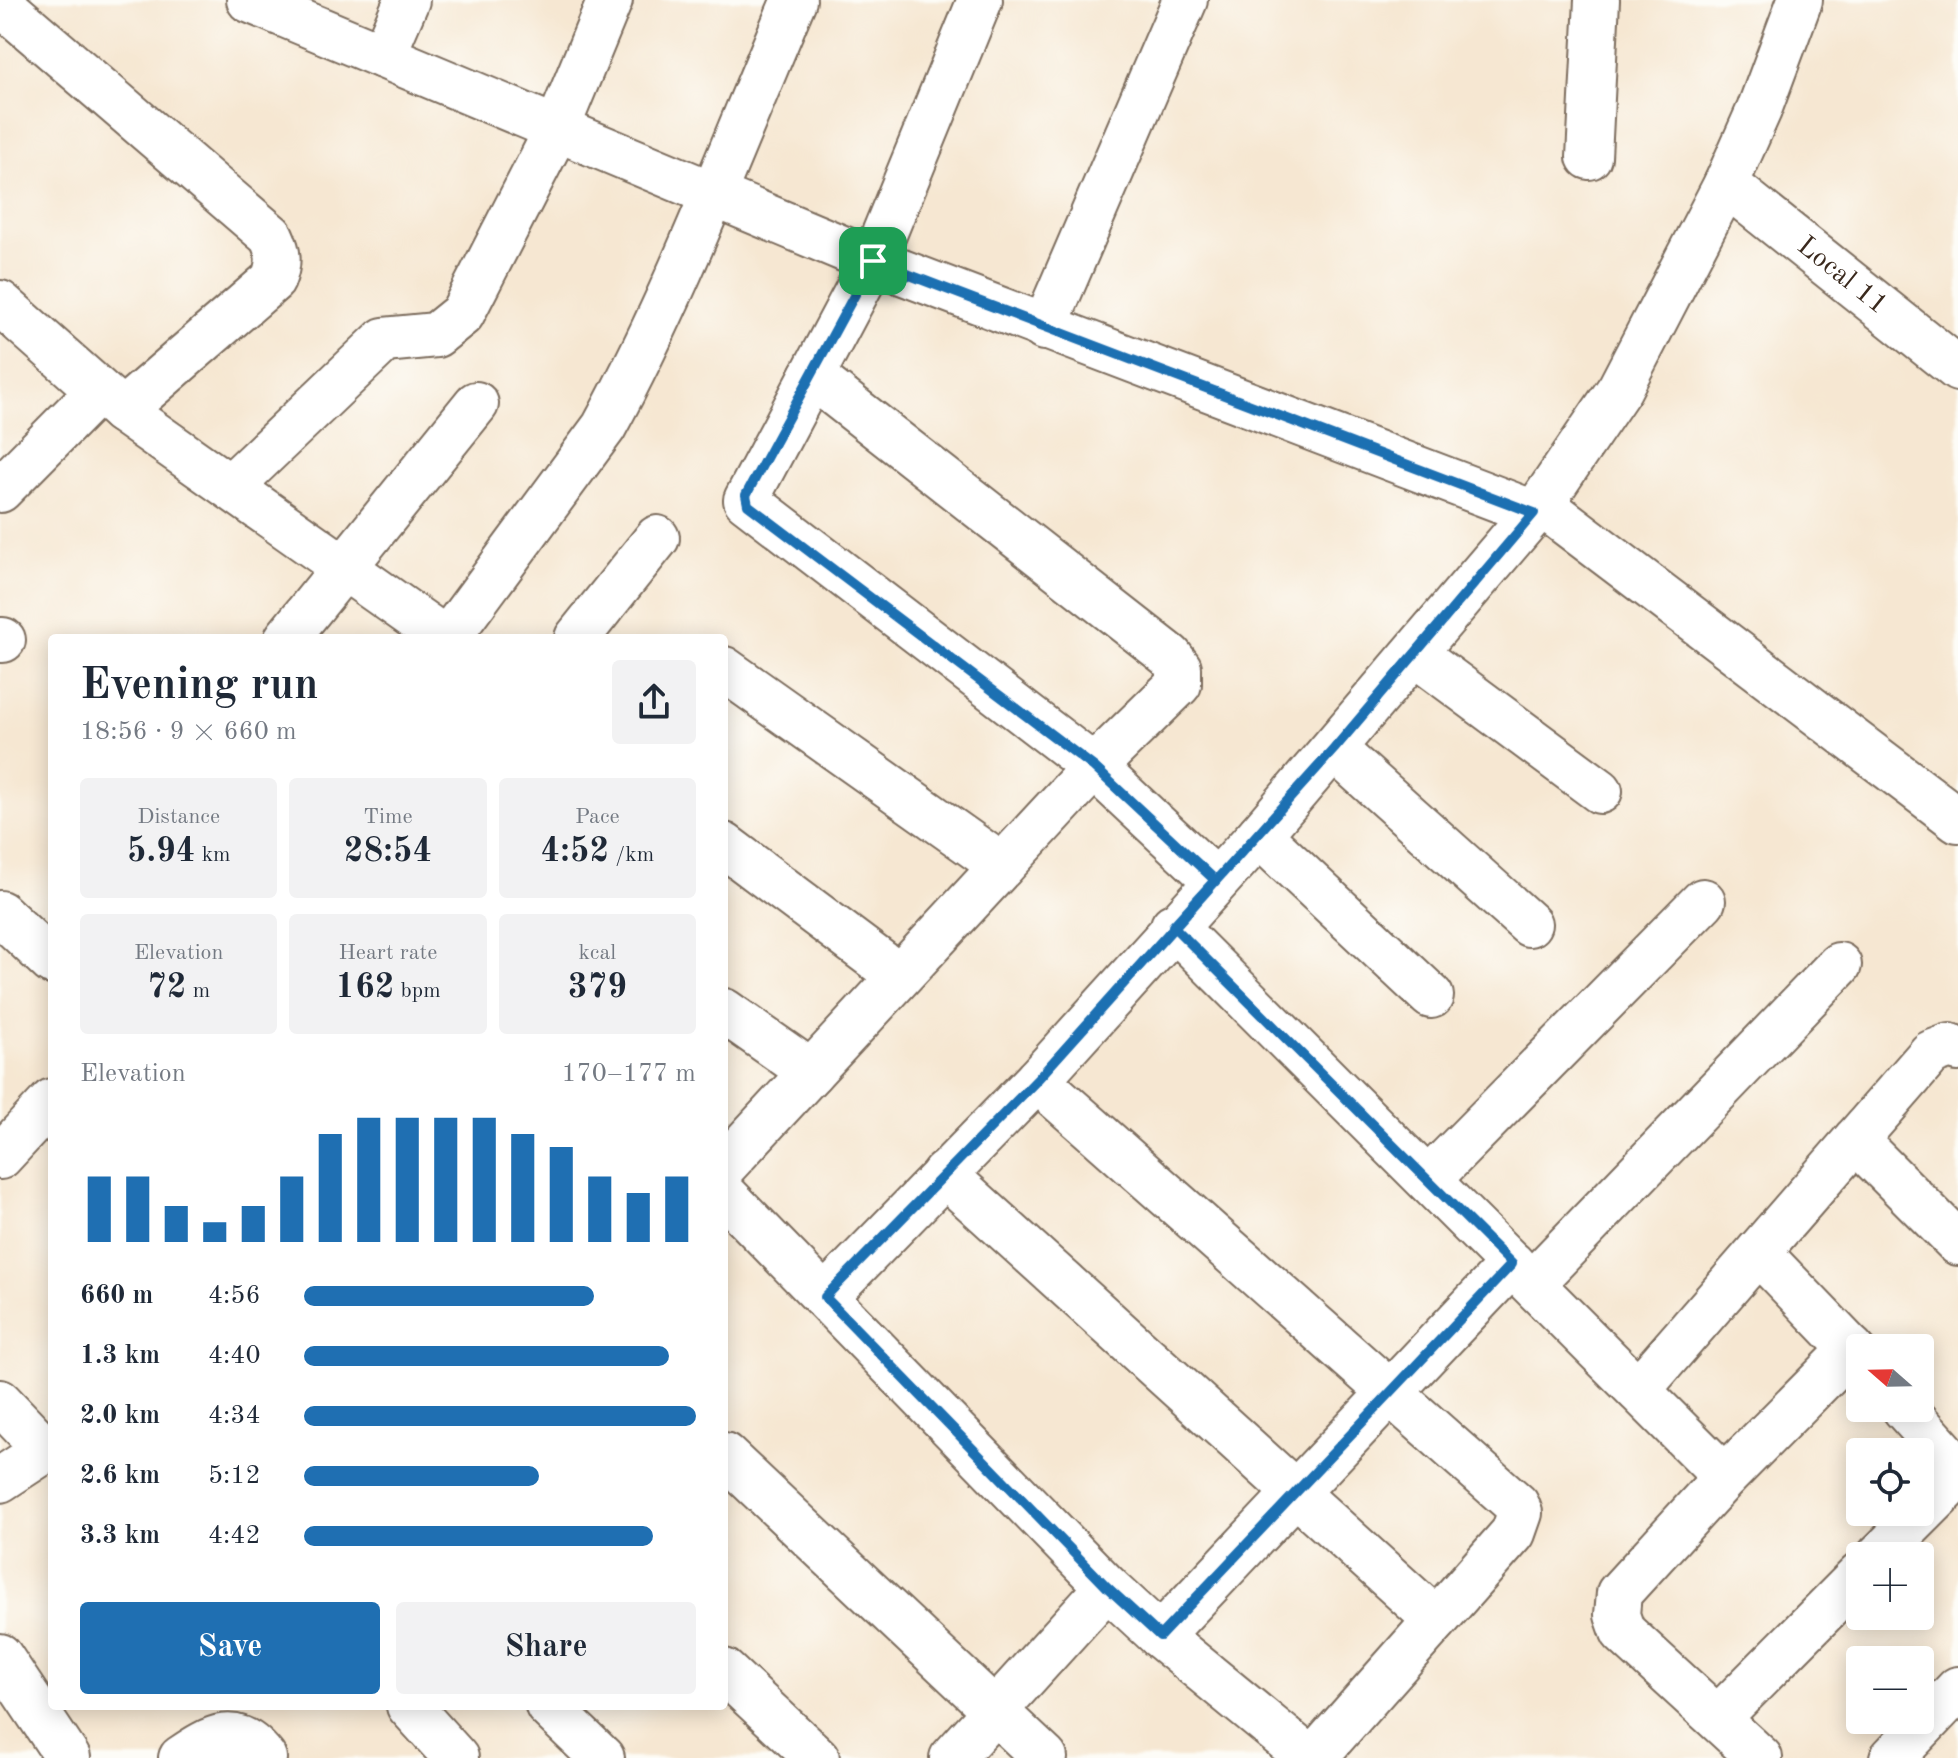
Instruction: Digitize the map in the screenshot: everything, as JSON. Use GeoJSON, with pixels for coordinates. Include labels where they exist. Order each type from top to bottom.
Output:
{"type":"FeatureCollection","features":[{"type":"Feature","properties":{"kind":"street"},"geometry":{"type":"LineString","coordinates":[[249,0],[873,261],[1044,328],[1538,508],[1958,820]]}},
{"type":"Feature","properties":{"kind":"street"},"geometry":{"type":"LineString","coordinates":[[383,56],[407,0]]}},
{"type":"Feature","properties":{"kind":"street"},"geometry":{"type":"LineString","coordinates":[[231,486],[384,340],[436,335],[462,314],[557,129],[610,0]]}},
{"type":"Feature","properties":{"kind":"street"},"geometry":{"type":"LineString","coordinates":[[449,634],[604,427],[624,390],[794,0]]}},
{"type":"Feature","properties":{"kind":"street"},"geometry":{"type":"LineString","coordinates":[[980,0],[873,261],[746,495],[748,505],[1094,767],[1215,880]]}},
{"type":"Feature","properties":{"kind":"street"},"geometry":{"type":"LineString","coordinates":[[1044,328],[1185,0]]}},
{"type":"Feature","properties":{"kind":"street"},"geometry":{"type":"LineString","coordinates":[[1589,157],[1597,0]]}},
{"type":"Feature","properties":{"kind":"street"},"geometry":{"type":"LineString","coordinates":[[825,1297],[1037,1080],[1173,926],[1259,835],[1538,508],[1620,388],[1726,184],[1759,110],[1800,0]]}},
{"type":"Feature","properties":{"kind":"street"},"geometry":{"type":"LineString","coordinates":[[0,3],[271,236],[278,252],[278,266],[273,280],[110,401],[0,490]]}},
{"type":"Feature","properties":{"kind":"street","name":"Local 11"},"geometry":{"type":"LineString","coordinates":[[1726,184],[1958,369]]}},
{"type":"Feature","properties":{"kind":"street"},"geometry":{"type":"LineString","coordinates":[[0,303],[110,401],[440,634]]}},
{"type":"Feature","properties":{"kind":"street"},"geometry":{"type":"LineString","coordinates":[[728,1162],[1094,767],[1171,696],[1179,684],[1179,668],[1170,656],[812,376]]}},
{"type":"Feature","properties":{"kind":"street"},"geometry":{"type":"LineString","coordinates":[[290,634],[476,404]]}},
{"type":"Feature","properties":{"kind":"street"},"geometry":{"type":"LineString","coordinates":[[580,634],[657,538]]}},
{"type":"Feature","properties":{"kind":"street"},"geometry":{"type":"LineString","coordinates":[[1415,654],[1600,791]]}},
{"type":"Feature","properties":{"kind":"street"},"geometry":{"type":"LineString","coordinates":[[728,672],[1002,866]]}},
{"type":"Feature","properties":{"kind":"street"},"geometry":{"type":"LineString","coordinates":[[1334,749],[1529,924]]}},
{"type":"Feature","properties":{"kind":"street"},"geometry":{"type":"LineString","coordinates":[[1259,835],[1431,996]]}},
{"type":"Feature","properties":{"kind":"street"},"geometry":{"type":"LineString","coordinates":[[728,848],[899,976]]}},
{"type":"Feature","properties":{"kind":"street"},"geometry":{"type":"LineString","coordinates":[[1428,1180],[1703,901]]}},
{"type":"Feature","properties":{"kind":"street"},"geometry":{"type":"LineString","coordinates":[[0,913],[47,945]]}},
{"type":"Feature","properties":{"kind":"street"},"geometry":{"type":"LineString","coordinates":[[1173,926],[1725,1477]]}},
{"type":"Feature","properties":{"kind":"street"},"geometry":{"type":"LineString","coordinates":[[1160,1636],[1390,1393],[1522,1274],[1839,965]]}},
{"type":"Feature","properties":{"kind":"street"},"geometry":{"type":"LineString","coordinates":[[728,1014],[811,1072]]}},
{"type":"Feature","properties":{"kind":"street"},"geometry":{"type":"LineString","coordinates":[[1638,1390],[1931,1053],[1950,1046],[1958,1049]]}},
{"type":"Feature","properties":{"kind":"street"},"geometry":{"type":"LineString","coordinates":[[728,1198],[1107,1587],[1160,1636],[1312,1758],[1513,1533],[1520,1513],[1511,1499],[1037,1080]]}},
{"type":"Feature","properties":{"kind":"street"},"geometry":{"type":"LineString","coordinates":[[0,1157],[47,1117]]}},
{"type":"Feature","properties":{"kind":"street"},"geometry":{"type":"LineString","coordinates":[[1855,1140],[1958,1243]]}},
{"type":"Feature","properties":{"kind":"street"},"geometry":{"type":"LineString","coordinates":[[944,1174],[1436,1620]]}},
{"type":"Feature","properties":{"kind":"street"},"geometry":{"type":"LineString","coordinates":[[1758,1252],[1846,1344]]}},
{"type":"Feature","properties":{"kind":"street"},"geometry":{"type":"LineString","coordinates":[[1760,1758],[1623,1632],[1617,1615],[1619,1593],[1725,1477],[1846,1363]]}},
{"type":"Feature","properties":{"kind":"street"},"geometry":{"type":"LineString","coordinates":[[0,1402],[48,1447]]}},
{"type":"Feature","properties":{"kind":"street"},"geometry":{"type":"LineString","coordinates":[[1917,1422],[1958,1468]]}},
{"type":"Feature","properties":{"kind":"street"},"geometry":{"type":"LineString","coordinates":[[0,1480],[48,1449]]}},
{"type":"Feature","properties":{"kind":"street"},"geometry":{"type":"LineString","coordinates":[[728,1459],[1045,1758]]}},
{"type":"Feature","properties":{"kind":"street"},"geometry":{"type":"LineString","coordinates":[[1893,1542],[1958,1477]]}},
{"type":"Feature","properties":{"kind":"street"},"geometry":{"type":"LineString","coordinates":[[952,1758],[1107,1587]]}},
{"type":"Feature","properties":{"kind":"street"},"geometry":{"type":"LineString","coordinates":[[1718,1718],[1846,1589]]}},
{"type":"Feature","properties":{"kind":"street"},"geometry":{"type":"LineString","coordinates":[[0,1656],[68,1758]]}},
{"type":"Feature","properties":{"kind":"street"},"geometry":{"type":"LineString","coordinates":[[728,1675],[817,1758]]}},
{"type":"Feature","properties":{"kind":"street"},"geometry":{"type":"LineString","coordinates":[[1892,1758],[1958,1689]]}},
{"type":"Feature","properties":{"kind":"street"},"geometry":{"type":"LineString","coordinates":[[413,1710],[456,1758]]}},
{"type":"Feature","properties":{"kind":"street"},"geometry":{"type":"LineString","coordinates":[[552,1710],[602,1758]]}},
{"type":"Feature","properties":{"kind":"street"},"geometry":{"type":"LineString","coordinates":[[181,1758],[211,1737],[239,1737],[254,1745],[264,1758]]}},
{"type":"Feature","properties":{"kind":"route"},"geometry":{"type":"LineString","coordinates":[[873,261],[746,495],[748,505],[1094,767],[1215,880],[1173,926],[1512,1264],[1160,1636],[1107,1587],[825,1297],[1037,1080],[1173,926],[1259,835],[1534,513],[873,261]]}}]}
